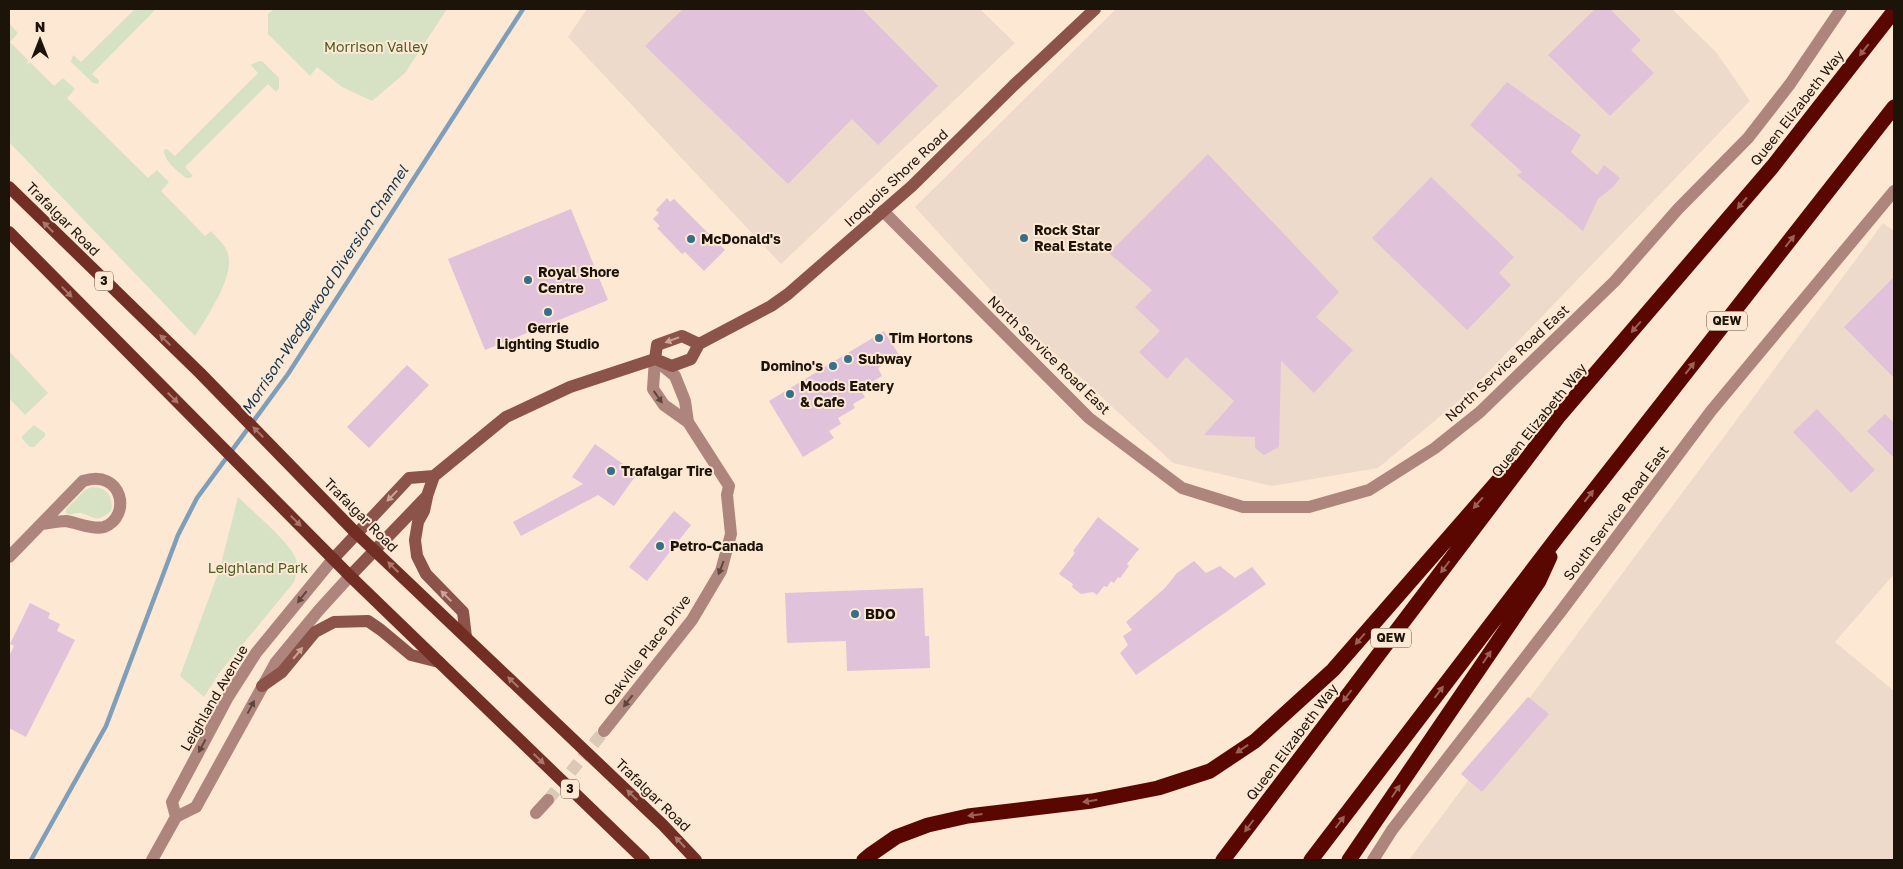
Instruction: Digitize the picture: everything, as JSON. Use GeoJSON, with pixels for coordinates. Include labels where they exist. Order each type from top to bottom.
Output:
{"type":"FeatureCollection","features":[{"type":"Feature","properties":{"kind":"highway","name":"Queen Elizabeth Way"},"geometry":{"type":"LineString","coordinates":[[1223,860],[1559,416],[1773,166],[1894,11]]}},
{"type":"Feature","properties":{"kind":"highway","name":"QEW"},"geometry":{"type":"LineString","coordinates":[[1311,860],[1559,535],[1894,107]]}},
{"type":"Feature","properties":{"kind":"highway"},"geometry":{"type":"LineString","coordinates":[[864,860],[896,837],[928,825],[968,816],[1092,801],[1158,788],[1210,771],[1255,741],[1333,670],[1503,475],[1559,416]]}},
{"type":"Feature","properties":{"kind":"highway"},"geometry":{"type":"LineString","coordinates":[[1349,860],[1539,581],[1559,535]]}},
{"type":"Feature","properties":{"kind":"main road","name":"Iroquois Shore Road"},"geometry":{"type":"LineString","coordinates":[[655,358],[672,366],[691,359],[698,344],[770,306],[788,294],[912,186],[1008,91],[1095,9]]}},
{"type":"Feature","properties":{"kind":"main road","name":"Trafalgar Road"},"geometry":{"type":"LineString","coordinates":[[9,187],[231,405],[356,533],[663,825],[696,860]]}},
{"type":"Feature","properties":{"kind":"main road","name":"3"},"geometry":{"type":"LineString","coordinates":[[9,232],[350,576],[644,860]]}},
{"type":"Feature","properties":{"kind":"main road"},"geometry":{"type":"LineString","coordinates":[[466,637],[463,612],[426,574],[417,556],[415,540],[418,522],[424,511],[434,476],[506,417],[570,387],[655,358],[656,345],[682,336],[698,344]]}},
{"type":"Feature","properties":{"kind":"main road"},"geometry":{"type":"LineString","coordinates":[[356,533],[410,478],[434,476]]}},
{"type":"Feature","properties":{"kind":"main road"},"geometry":{"type":"LineString","coordinates":[[350,576],[427,496]]}},
{"type":"Feature","properties":{"kind":"main road","name":"Leighland Avenue"},"geometry":{"type":"LineString","coordinates":[[333,559],[356,533]]}},
{"type":"Feature","properties":{"kind":"main road"},"geometry":{"type":"LineString","coordinates":[[262,686],[282,672],[315,632],[334,622],[368,621],[411,655],[439,662]]}},
{"type":"Feature","properties":{"kind":"street","name":"North Service Road East"},"geometry":{"type":"LineString","coordinates":[[883,211],[1089,418],[1182,488],[1243,507],[1308,507],[1369,490],[1435,448],[1480,412],[1615,281],[1678,208],[1748,138],[1790,84],[1841,9]]}},
{"type":"Feature","properties":{"kind":"street","name":"South Service Road East"},"geometry":{"type":"LineString","coordinates":[[1373,860],[1392,830],[1711,411],[1894,191]]}},
{"type":"Feature","properties":{"kind":"street","name":"Oakville Place Drive"},"geometry":{"type":"LineString","coordinates":[[604,731],[692,620],[721,571],[731,534],[727,495],[729,486],[688,422],[664,405],[652,389],[655,358]]}},
{"type":"Feature","properties":{"kind":"street","name":"Oakville Place Drive"},"geometry":{"type":"LineString","coordinates":[[655,358],[675,376],[685,401],[688,422]]}},
{"type":"Feature","properties":{"kind":"street"},"geometry":{"type":"LineString","coordinates":[[9,557],[83,482],[93,478],[103,479],[118,490],[120,510],[113,521],[105,526],[94,528],[80,523],[63,521],[42,524]]}},
{"type":"Feature","properties":{"kind":"street","name":"Leighland Avenue"},"geometry":{"type":"LineString","coordinates":[[176,817],[172,802],[228,697],[256,653],[333,559]]}},
{"type":"Feature","properties":{"kind":"street","name":"Leighland Avenue"},"geometry":{"type":"LineString","coordinates":[[152,860],[176,817],[196,806],[276,662],[297,634],[350,576]]}},
{"type":"Feature","properties":{"kind":"street"},"geometry":{"type":"LineString","coordinates":[[536,812],[548,800]]}},
{"type":"Feature","properties":{"kind":"shaded area"},"geometry":{"type":"Polygon","coordinates":[[[587,9],[980,9],[1015,43],[781,264],[568,37],[587,9]]]}},
{"type":"Feature","properties":{"kind":"shaded area"},"geometry":{"type":"Polygon","coordinates":[[[1116,9],[1672,9],[1716,52],[1750,101],[1467,394],[1378,468],[1272,486],[1173,463],[1013,315],[915,207],[1116,9]]]}},
{"type":"Feature","properties":{"kind":"shaded area"},"geometry":{"type":"Polygon","coordinates":[[[1883,223],[1894,231],[1894,574],[1835,642],[1894,691],[1894,860],[1409,860],[1883,223]]]}},
{"type":"Feature","properties":{"kind":"green space"},"geometry":{"type":"Polygon","coordinates":[[[135,9],[156,9],[92,74],[99,80],[98,84],[93,83],[71,62],[73,55],[81,62],[135,9]]]}},
{"type":"Feature","properties":{"kind":"green space","name":"Morrison Valley"},"geometry":{"type":"Polygon","coordinates":[[[274,9],[447,9],[405,73],[372,101],[342,87],[317,67],[310,76],[268,34],[268,14],[274,9]]]}},
{"type":"Feature","properties":{"kind":"green space"},"geometry":{"type":"Polygon","coordinates":[[[9,23],[18,33],[10,42],[54,86],[63,78],[75,89],[67,98],[148,178],[157,170],[169,182],[161,191],[205,236],[211,231],[225,247],[229,259],[225,281],[214,306],[195,336],[9,142],[9,23]]]}},
{"type":"Feature","properties":{"kind":"green space"},"geometry":{"type":"Polygon","coordinates":[[[259,61],[263,62],[279,78],[279,88],[276,92],[268,84],[185,167],[193,176],[186,178],[169,162],[164,150],[167,149],[175,156],[258,73],[251,65],[259,61]]]}},
{"type":"Feature","properties":{"kind":"green space"},"geometry":{"type":"Polygon","coordinates":[[[9,351],[48,393],[25,415],[9,398],[9,351]]]}},
{"type":"Feature","properties":{"kind":"green space"},"geometry":{"type":"Polygon","coordinates":[[[34,425],[45,433],[45,436],[34,447],[30,447],[22,439],[22,436],[34,425]]]}},
{"type":"Feature","properties":{"kind":"green space"},"geometry":{"type":"Polygon","coordinates":[[[92,487],[102,489],[108,494],[112,506],[111,511],[98,518],[80,513],[69,515],[66,513],[66,509],[85,490],[92,487]]]}},
{"type":"Feature","properties":{"kind":"green space","name":"Leighland Park"},"geometry":{"type":"Polygon","coordinates":[[[238,497],[287,544],[296,559],[297,571],[294,582],[220,672],[204,697],[180,676],[220,568],[238,497]]]}},
{"type":"Feature","properties":{"kind":"building"},"geometry":{"type":"Polygon","coordinates":[[[683,9],[862,9],[938,86],[878,145],[852,119],[788,184],[645,46],[683,9]]]}},
{"type":"Feature","properties":{"kind":"building"},"geometry":{"type":"Polygon","coordinates":[[[1595,9],[1610,9],[1641,40],[1631,50],[1654,73],[1610,116],[1548,55],[1595,9]]]}},
{"type":"Feature","properties":{"kind":"building"},"geometry":{"type":"Polygon","coordinates":[[[1507,82],[1581,135],[1571,152],[1597,175],[1604,165],[1620,178],[1613,187],[1598,199],[1583,231],[1517,175],[1522,172],[1470,125],[1507,82]]]}},
{"type":"Feature","properties":{"kind":"building"},"geometry":{"type":"Polygon","coordinates":[[[1208,154],[1339,292],[1316,317],[1353,350],[1314,393],[1281,361],[1279,447],[1264,455],[1255,448],[1255,437],[1204,435],[1234,401],[1186,357],[1167,379],[1139,352],[1160,331],[1135,307],[1152,290],[1109,253],[1208,154]]]}},
{"type":"Feature","properties":{"kind":"building"},"geometry":{"type":"Polygon","coordinates":[[[1431,177],[1514,257],[1499,273],[1511,285],[1467,330],[1372,238],[1431,177]]]}},
{"type":"Feature","properties":{"kind":"building","name":"McDonald's"},"geometry":{"type":"Polygon","coordinates":[[[667,198],[670,202],[674,199],[725,250],[704,271],[685,252],[682,254],[657,228],[660,226],[653,219],[659,213],[656,210],[667,198]]]}},
{"type":"Feature","properties":{"kind":"building","name":"Royal Shore Centre"},"geometry":{"type":"Polygon","coordinates":[[[571,209],[608,300],[485,350],[448,259],[571,209]]]}},
{"type":"Feature","properties":{"kind":"building"},"geometry":{"type":"Polygon","coordinates":[[[1894,277],[1894,378],[1844,327],[1894,277]]]}},
{"type":"Feature","properties":{"kind":"building"},"geometry":{"type":"Polygon","coordinates":[[[884,331],[899,355],[878,368],[882,376],[860,389],[865,397],[853,404],[855,408],[838,418],[841,424],[829,431],[834,438],[803,457],[769,401],[884,331]]]}},
{"type":"Feature","properties":{"kind":"building"},"geometry":{"type":"Polygon","coordinates":[[[407,365],[429,385],[369,448],[347,427],[407,365]]]}},
{"type":"Feature","properties":{"kind":"building"},"geometry":{"type":"Polygon","coordinates":[[[1817,409],[1875,470],[1851,493],[1793,432],[1817,409]]]}},
{"type":"Feature","properties":{"kind":"building"},"geometry":{"type":"Polygon","coordinates":[[[1885,414],[1894,423],[1894,458],[1867,431],[1885,414]]]}},
{"type":"Feature","properties":{"kind":"building"},"geometry":{"type":"Polygon","coordinates":[[[595,444],[637,474],[614,506],[598,495],[521,536],[513,522],[583,484],[572,477],[595,444]]]}},
{"type":"Feature","properties":{"kind":"building","name":"Petro-Canada"},"geometry":{"type":"Polygon","coordinates":[[[674,511],[691,525],[647,581],[629,567],[674,511]]]}},
{"type":"Feature","properties":{"kind":"building"},"geometry":{"type":"Polygon","coordinates":[[[1098,517],[1139,549],[1127,564],[1129,566],[1114,583],[1111,581],[1097,595],[1093,592],[1081,594],[1072,587],[1073,584],[1059,574],[1098,517]]]}},
{"type":"Feature","properties":{"kind":"building"},"geometry":{"type":"Polygon","coordinates":[[[1194,561],[1206,573],[1220,566],[1235,578],[1252,567],[1266,584],[1136,675],[1120,653],[1128,645],[1123,636],[1132,630],[1126,622],[1165,588],[1177,573],[1194,561]]]}},
{"type":"Feature","properties":{"kind":"building","name":"BDO"},"geometry":{"type":"Polygon","coordinates":[[[923,588],[925,636],[929,636],[930,668],[847,671],[846,641],[787,643],[785,593],[923,588]]]}},
{"type":"Feature","properties":{"kind":"building"},"geometry":{"type":"Polygon","coordinates":[[[30,603],[50,613],[48,618],[60,624],[57,631],[75,640],[26,737],[9,728],[9,656],[14,646],[10,644],[30,603]]]}},
{"type":"Feature","properties":{"kind":"building"},"geometry":{"type":"Polygon","coordinates":[[[1528,697],[1549,714],[1482,792],[1461,774],[1528,697]]]}},
{"type":"Feature","properties":{"kind":"waterway","name":"Morrison-Wedgewood Diversion Channel"},"geometry":{"type":"LineString","coordinates":[[31,860],[106,726],[178,535],[197,498],[288,374],[523,9]]}},
{"type":"Feature","properties":{"kind":"tunnel"},"geometry":{"type":"LineString","coordinates":[[548,800],[604,731]]}},
{"type":"Feature","properties":{"kind":"place","name":"Rock Star Real Estate"},"geometry":{"type":"Point","coordinates":[1024,238]}},
{"type":"Feature","properties":{"kind":"place","name":"McDonald's"},"geometry":{"type":"Point","coordinates":[691,239]}},
{"type":"Feature","properties":{"kind":"place","name":"Royal Shore Centre"},"geometry":{"type":"Point","coordinates":[528,280]}},
{"type":"Feature","properties":{"kind":"place","name":"Gerrie Lighting Studio"},"geometry":{"type":"Point","coordinates":[548,312]}},
{"type":"Feature","properties":{"kind":"place","name":"Tim Hortons"},"geometry":{"type":"Point","coordinates":[879,338]}},
{"type":"Feature","properties":{"kind":"place","name":"Subway"},"geometry":{"type":"Point","coordinates":[848,359]}},
{"type":"Feature","properties":{"kind":"place","name":"Domino's"},"geometry":{"type":"Point","coordinates":[833,366]}},
{"type":"Feature","properties":{"kind":"place","name":"Moods Eatery & Cafe"},"geometry":{"type":"Point","coordinates":[790,394]}},
{"type":"Feature","properties":{"kind":"place","name":"Trafalgar Tire"},"geometry":{"type":"Point","coordinates":[611,471]}},
{"type":"Feature","properties":{"kind":"place","name":"Petro-Canada"},"geometry":{"type":"Point","coordinates":[660,546]}},
{"type":"Feature","properties":{"kind":"place","name":"BDO"},"geometry":{"type":"Point","coordinates":[855,614]}}]}
